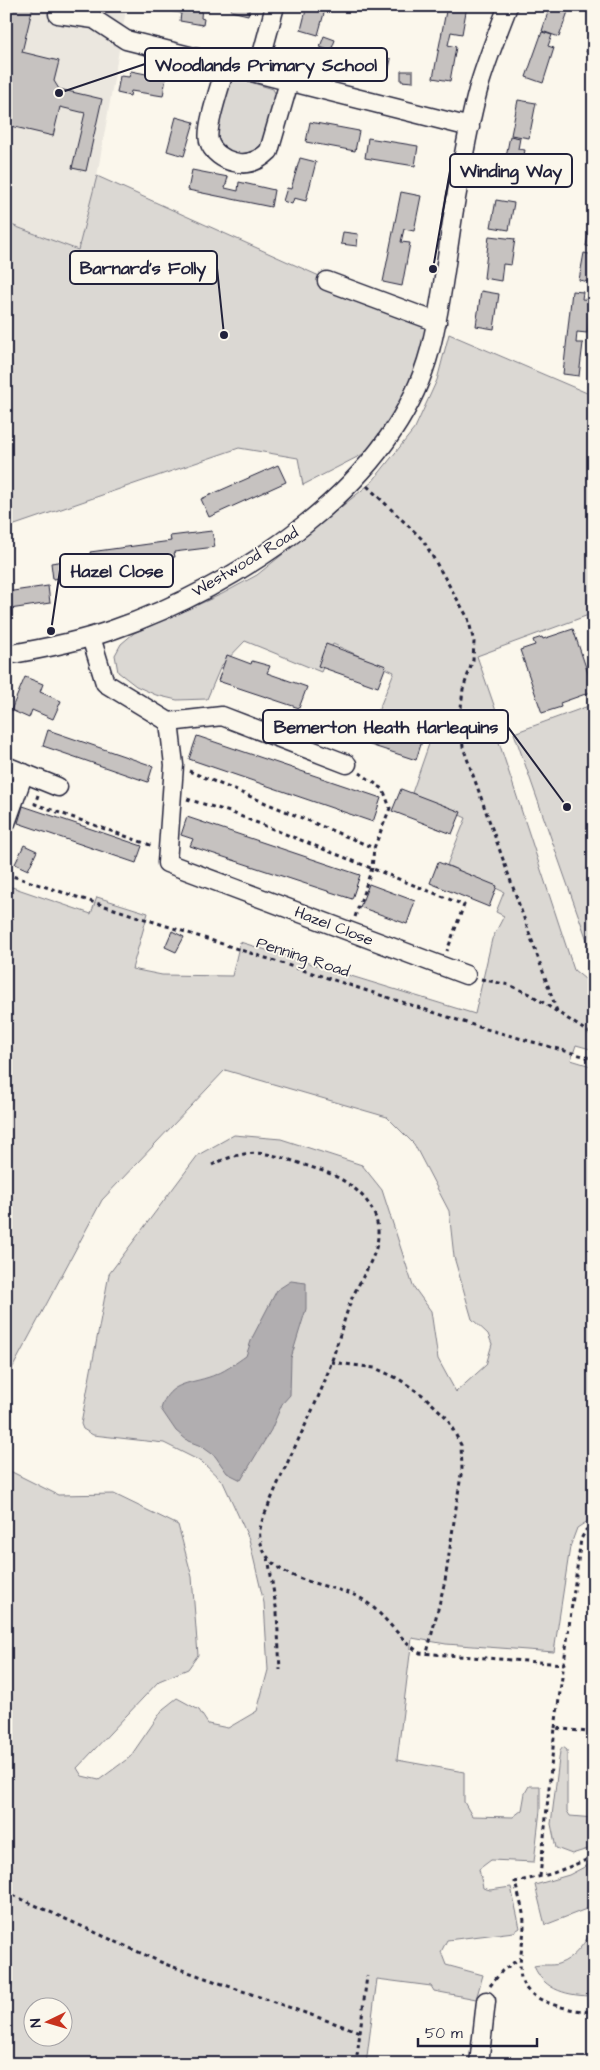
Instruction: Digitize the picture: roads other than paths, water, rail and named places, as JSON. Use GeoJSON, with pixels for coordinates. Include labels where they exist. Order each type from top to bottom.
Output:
{"type":"FeatureCollection","features":[{"type":"Feature","properties":{"kind":"street"},"geometry":{"type":"LineString","coordinates":[[257,73],[275,6]]}},
{"type":"Feature","properties":{"kind":"street","name":"Westwood Road"},"geometry":{"type":"LineString","coordinates":[[6,655],[91,636],[144,618],[174,604],[251,562],[292,536],[337,497],[357,476],[390,433],[422,377],[437,322],[456,199],[479,85],[508,6]]}},
{"type":"Feature","properties":{"kind":"street"},"geometry":{"type":"LineString","coordinates":[[58,14],[94,18],[126,40],[470,126]]}},
{"type":"Feature","properties":{"kind":"street"},"geometry":{"type":"LineString","coordinates":[[226,65],[209,129],[209,140],[215,151],[224,159],[236,163],[249,163],[261,159],[269,151],[289,82]]}},
{"type":"Feature","properties":{"kind":"street"},"geometry":{"type":"LineString","coordinates":[[327,281],[437,322]]}},
{"type":"Feature","properties":{"kind":"street"},"geometry":{"type":"LineString","coordinates":[[91,636],[105,682],[169,722],[222,716],[347,764]]}},
{"type":"Feature","properties":{"kind":"street","name":"Hazel Close"},"geometry":{"type":"LineString","coordinates":[[169,722],[174,765],[167,864],[466,975]]}},
{"type":"Feature","properties":{"kind":"street"},"geometry":{"type":"LineString","coordinates":[[6,766],[50,784]]}},
{"type":"Feature","properties":{"kind":"street"},"geometry":{"type":"LineString","coordinates":[[6,824],[24,773]]}},
{"type":"Feature","properties":{"kind":"street"},"geometry":{"type":"LineString","coordinates":[[479,2064],[486,2001]]}},
{"type":"Feature","properties":{"kind":"place","name":"Woodlands Primary School"},"geometry":{"type":"Point","coordinates":[59,93]}},
{"type":"Feature","properties":{"kind":"place","name":"Winding Way"},"geometry":{"type":"Point","coordinates":[433,269]}},
{"type":"Feature","properties":{"kind":"place","name":"Barnard's Folly"},"geometry":{"type":"Point","coordinates":[224,335]}},
{"type":"Feature","properties":{"kind":"place","name":"Hazel Close"},"geometry":{"type":"Point","coordinates":[51,631]}},
{"type":"Feature","properties":{"kind":"place","name":"Bemerton Heath Harlequins"},"geometry":{"type":"Point","coordinates":[567,807]}}]}
